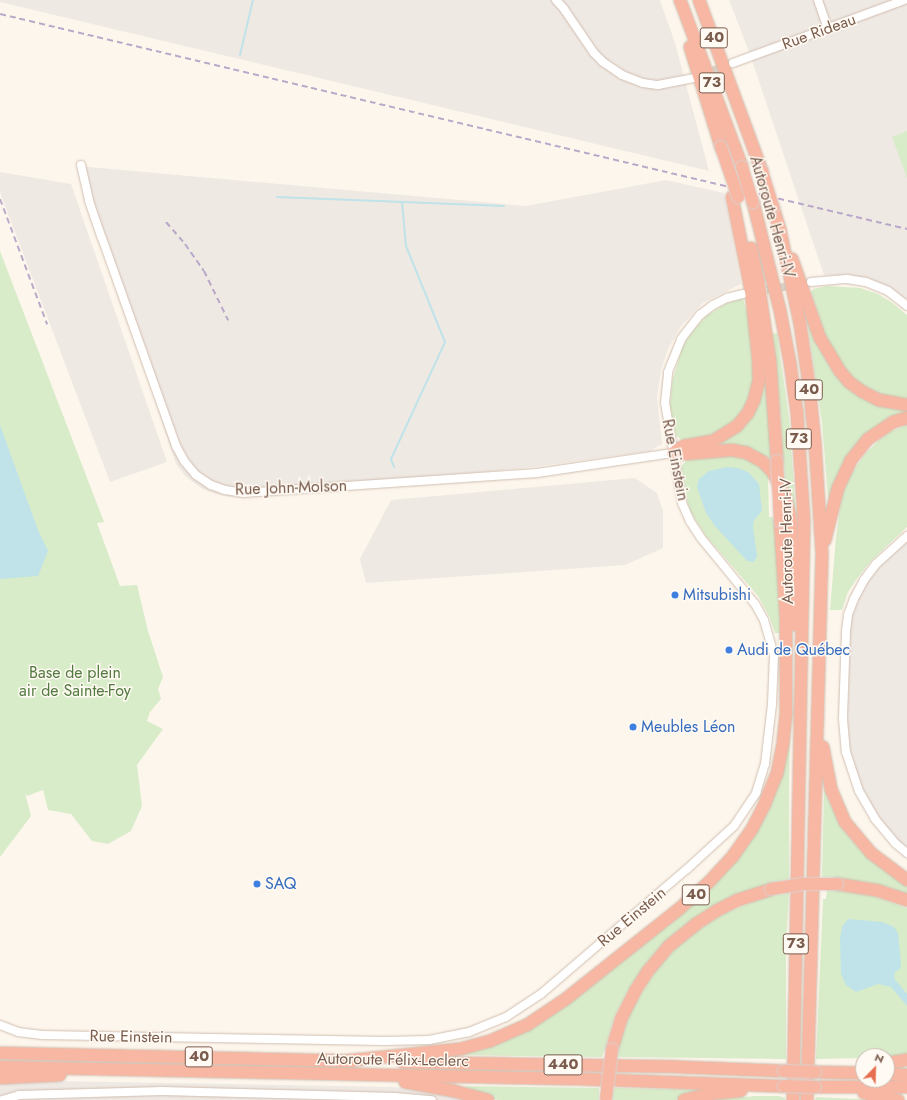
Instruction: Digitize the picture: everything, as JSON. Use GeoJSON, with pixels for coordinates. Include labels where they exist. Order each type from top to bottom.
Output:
{"type":"FeatureCollection","features":[{"type":"Feature","properties":{"kind":"highway","name":"40"},"geometry":{"type":"LineString","coordinates":[[345,1061],[460,1049],[490,1041],[527,1024],[567,998],[679,909],[704,887],[733,856],[752,829],[765,803],[776,774],[784,739],[786,618],[773,382],[758,281],[721,146],[678,0]]}},
{"type":"Feature","properties":{"kind":"highway","name":"Autoroute Henri-IV"},"geometry":{"type":"LineString","coordinates":[[678,0],[742,167],[753,202],[780,310],[797,413],[802,468],[804,570],[793,1100]]}},
{"type":"Feature","properties":{"kind":"highway","name":"Autoroute Henri-IV"},"geometry":{"type":"LineString","coordinates":[[700,0],[762,171],[780,230],[800,324],[809,384],[815,444],[822,553],[807,1100]]}},
{"type":"Feature","properties":{"kind":"highway"},"geometry":{"type":"LineString","coordinates":[[673,453],[684,446],[714,441],[737,426],[751,407],[759,380],[751,291],[735,197]]}},
{"type":"Feature","properties":{"kind":"highway"},"geometry":{"type":"LineString","coordinates":[[780,230],[803,286],[820,338],[839,370],[849,382],[862,392],[879,400],[895,405],[907,405]]}},
{"type":"Feature","properties":{"kind":"highway"},"geometry":{"type":"LineString","coordinates":[[822,553],[838,488],[851,460],[868,439],[877,432],[893,422],[907,418]]}},
{"type":"Feature","properties":{"kind":"highway"},"geometry":{"type":"LineString","coordinates":[[673,453],[685,454],[732,450],[747,453],[763,462],[772,471],[785,496],[791,520],[795,601],[794,737],[798,855]]}},
{"type":"Feature","properties":{"kind":"highway"},"geometry":{"type":"LineString","coordinates":[[818,713],[829,781],[840,814],[865,848],[907,880]]}},
{"type":"Feature","properties":{"kind":"highway"},"geometry":{"type":"LineString","coordinates":[[606,1099],[612,1049],[621,1019],[635,990],[648,971],[669,946],[696,924],[716,911],[738,900],[771,889],[804,884],[837,884],[876,890],[907,900]]}},
{"type":"Feature","properties":{"kind":"highway"},"geometry":{"type":"LineString","coordinates":[[0,1045],[53,1054]]}},
{"type":"Feature","properties":{"kind":"highway","name":"Autoroute Félix-Leclerc"},"geometry":{"type":"LineString","coordinates":[[0,1053],[345,1061],[815,1068]]}},
{"type":"Feature","properties":{"kind":"highway"},"geometry":{"type":"LineString","coordinates":[[895,1062],[907,1060]]}},
{"type":"Feature","properties":{"kind":"highway"},"geometry":{"type":"LineString","coordinates":[[815,1068],[855,1065]]}},
{"type":"Feature","properties":{"kind":"highway","name":"Autoroute Félix-Leclerc"},"geometry":{"type":"LineString","coordinates":[[0,1067],[782,1086]]}},
{"type":"Feature","properties":{"kind":"highway","name":"440"},"geometry":{"type":"LineString","coordinates":[[815,1068],[855,1072]]}},
{"type":"Feature","properties":{"kind":"highway"},"geometry":{"type":"LineString","coordinates":[[0,1078],[52,1076],[103,1069]]}},
{"type":"Feature","properties":{"kind":"highway"},"geometry":{"type":"LineString","coordinates":[[895,1074],[907,1075]]}},
{"type":"Feature","properties":{"kind":"highway"},"geometry":{"type":"LineString","coordinates":[[362,1075],[444,1089],[488,1100]]}},
{"type":"Feature","properties":{"kind":"highway","name":"40"},"geometry":{"type":"LineString","coordinates":[[782,1086],[820,1087]]}},
{"type":"Feature","properties":{"kind":"highway"},"geometry":{"type":"LineString","coordinates":[[684,1100],[710,1094],[782,1086]]}},
{"type":"Feature","properties":{"kind":"highway"},"geometry":{"type":"LineString","coordinates":[[820,1087],[907,1087]]}},
{"type":"Feature","properties":{"kind":"highway"},"geometry":{"type":"LineString","coordinates":[[820,1087],[898,1100]]}},
{"type":"Feature","properties":{"kind":"street"},"geometry":{"type":"LineString","coordinates":[[556,0],[564,9],[594,53],[603,62],[622,75],[643,83],[658,85],[693,78]]}},
{"type":"Feature","properties":{"kind":"street"},"geometry":{"type":"LineString","coordinates":[[818,0],[828,29]]}},
{"type":"Feature","properties":{"kind":"street","name":"Rue Rideau"},"geometry":{"type":"LineString","coordinates":[[733,63],[904,0]]}},
{"type":"Feature","properties":{"kind":"street","name":"Rue John-Molson"},"geometry":{"type":"LineString","coordinates":[[81,165],[89,201],[176,446],[185,462],[196,475],[211,484],[225,490],[243,493],[537,473],[673,453]]}},
{"type":"Feature","properties":{"kind":"street"},"geometry":{"type":"LineString","coordinates":[[811,282],[847,279],[866,282],[888,291],[907,306]]}},
{"type":"Feature","properties":{"kind":"street","name":"Rue Einstein"},"geometry":{"type":"LineString","coordinates":[[0,1025],[18,1032],[49,1035],[390,1042],[418,1041],[448,1037],[487,1026],[523,1006],[675,880],[734,826],[756,793],[765,764],[769,737],[774,655],[764,620],[755,604],[701,538],[690,521],[682,503],[665,403],[665,386],[673,356],[681,339],[700,315],[713,305],[727,298],[743,294]]}},
{"type":"Feature","properties":{"kind":"street"},"geometry":{"type":"LineString","coordinates":[[907,536],[876,564],[864,580],[848,615],[843,719],[846,752],[859,791],[875,819],[895,843],[907,853]]}},
{"type":"Feature","properties":{"kind":"street"},"geometry":{"type":"LineString","coordinates":[[2,1100],[13,1096],[24,1095],[162,1091],[400,1097],[432,1100]]}},
{"type":"Feature","properties":{"kind":"shaded area"},"geometry":{"type":"Polygon","coordinates":[[[0,0],[660,0],[675,43],[709,171],[0,2],[0,0]]]}},
{"type":"Feature","properties":{"kind":"shaded area"},"geometry":{"type":"Polygon","coordinates":[[[729,0],[907,0],[907,299],[876,282],[854,276],[824,275],[748,49],[729,0]]]}},
{"type":"Feature","properties":{"kind":"shaded area"},"geometry":{"type":"Polygon","coordinates":[[[78,166],[526,206],[666,180],[724,193],[741,284],[703,303],[681,326],[668,349],[661,370],[657,397],[662,444],[650,451],[532,467],[237,498],[216,494],[201,488],[185,476],[176,464],[78,166]]]}},
{"type":"Feature","properties":{"kind":"shaded area"},"geometry":{"type":"Polygon","coordinates":[[[0,172],[71,184],[167,462],[110,482],[2,198],[0,191],[0,172]]]}},
{"type":"Feature","properties":{"kind":"shaded area"},"geometry":{"type":"Polygon","coordinates":[[[635,478],[657,493],[663,511],[663,548],[625,565],[366,583],[360,559],[391,500],[635,478]]]}},
{"type":"Feature","properties":{"kind":"shaded area"},"geometry":{"type":"Polygon","coordinates":[[[907,536],[907,853],[875,819],[846,752],[848,615],[876,564],[907,536]]]}},
{"type":"Feature","properties":{"kind":"shaded area"},"geometry":{"type":"Polygon","coordinates":[[[51,1081],[394,1087],[472,1100],[0,1100],[0,1083],[51,1081]]]}},
{"type":"Feature","properties":{"kind":"green space"},"geometry":{"type":"Polygon","coordinates":[[[907,131],[907,178],[892,137],[907,131]]]}},
{"type":"Feature","properties":{"kind":"green space","name":"Base de plein air de Sainte-Foy"},"geometry":{"type":"Polygon","coordinates":[[[0,251],[104,522],[97,523],[120,586],[137,585],[148,631],[163,677],[158,689],[161,699],[150,712],[147,721],[163,729],[137,765],[142,806],[131,831],[108,844],[92,841],[71,814],[48,810],[43,790],[27,796],[25,793],[31,816],[0,857],[0,251]]]}},
{"type":"Feature","properties":{"kind":"green space"},"geometry":{"type":"Polygon","coordinates":[[[827,286],[860,288],[878,294],[907,315],[907,401],[875,393],[854,380],[842,366],[826,337],[811,292],[813,289],[827,286]]]}},
{"type":"Feature","properties":{"kind":"green space"},"geometry":{"type":"Polygon","coordinates":[[[743,298],[750,325],[755,357],[753,392],[743,414],[718,435],[683,441],[675,435],[670,406],[672,382],[682,348],[691,333],[706,316],[727,303],[743,298]]]}},
{"type":"Feature","properties":{"kind":"green space"},"geometry":{"type":"Polygon","coordinates":[[[811,321],[835,371],[907,409],[907,413],[886,421],[831,498],[828,498],[822,422],[807,322],[811,321]]]}},
{"type":"Feature","properties":{"kind":"green space"},"geometry":{"type":"Polygon","coordinates":[[[777,333],[789,418],[796,515],[793,515],[783,482],[781,417],[772,334],[777,333]]]}},
{"type":"Feature","properties":{"kind":"green space"},"geometry":{"type":"Polygon","coordinates":[[[764,344],[772,466],[721,447],[719,442],[742,428],[764,344]]]}},
{"type":"Feature","properties":{"kind":"green space"},"geometry":{"type":"Polygon","coordinates":[[[907,425],[907,527],[870,562],[848,592],[842,610],[830,610],[836,537],[842,494],[851,474],[865,454],[879,440],[892,431],[907,425]]]}},
{"type":"Feature","properties":{"kind":"green space"},"geometry":{"type":"Polygon","coordinates":[[[720,454],[746,458],[766,471],[768,477],[769,517],[776,517],[781,633],[775,633],[769,616],[758,596],[706,536],[690,511],[680,474],[682,465],[690,458],[720,454]]]}},
{"type":"Feature","properties":{"kind":"green space"},"geometry":{"type":"Polygon","coordinates":[[[789,735],[789,880],[752,889],[731,897],[706,910],[682,927],[662,945],[647,962],[631,985],[615,1015],[602,1057],[462,1055],[462,1052],[521,1032],[734,863],[789,735]]]}},
{"type":"Feature","properties":{"kind":"green space"},"geometry":{"type":"Polygon","coordinates":[[[824,789],[827,789],[831,806],[841,827],[868,858],[907,885],[907,894],[891,888],[866,882],[822,877],[824,789]]]}},
{"type":"Feature","properties":{"kind":"green space"},"geometry":{"type":"Polygon","coordinates":[[[827,889],[873,896],[907,908],[907,1054],[895,1056],[895,1048],[855,1048],[855,1058],[816,1059],[823,899],[826,899],[827,889]]]}},
{"type":"Feature","properties":{"kind":"green space"},"geometry":{"type":"Polygon","coordinates":[[[789,892],[786,948],[786,1059],[617,1057],[619,1045],[632,1009],[659,966],[677,947],[698,930],[723,914],[765,897],[789,892]]]}},
{"type":"Feature","properties":{"kind":"green space"},"geometry":{"type":"Polygon","coordinates":[[[466,1086],[599,1088],[599,1100],[498,1100],[466,1090],[466,1086]]]}},
{"type":"Feature","properties":{"kind":"green space"},"geometry":{"type":"Polygon","coordinates":[[[615,1088],[708,1090],[675,1100],[612,1100],[612,1092],[615,1088]]]}},
{"type":"Feature","properties":{"kind":"green space"},"geometry":{"type":"Polygon","coordinates":[[[756,1096],[779,1096],[785,1098],[785,1100],[707,1100],[756,1096]]]}},
{"type":"Feature","properties":{"kind":"green space"},"geometry":{"type":"Polygon","coordinates":[[[816,1097],[860,1099],[869,1100],[815,1100],[816,1097]]]}},
{"type":"Feature","properties":{"kind":"water"},"geometry":{"type":"Polygon","coordinates":[[[0,425],[38,530],[48,551],[38,576],[0,579],[0,425]]]}},
{"type":"Feature","properties":{"kind":"water"},"geometry":{"type":"Polygon","coordinates":[[[727,467],[738,468],[748,472],[759,484],[762,511],[754,520],[753,527],[757,556],[754,562],[747,561],[715,526],[706,513],[697,487],[699,479],[709,471],[727,467]]]}},
{"type":"Feature","properties":{"kind":"water"},"geometry":{"type":"Polygon","coordinates":[[[848,919],[882,922],[894,927],[898,933],[901,964],[900,969],[895,972],[894,978],[907,994],[907,1006],[891,987],[878,984],[856,992],[846,985],[841,974],[840,939],[842,927],[848,919]]]}},
{"type":"Feature","properties":{"kind":"waterway"},"geometry":{"type":"LineString","coordinates":[[240,55],[253,0]]}},
{"type":"Feature","properties":{"kind":"waterway"},"geometry":{"type":"LineString","coordinates":[[277,197],[504,206]]}},
{"type":"Feature","properties":{"kind":"waterway"},"geometry":{"type":"LineString","coordinates":[[394,467],[391,459],[445,342],[406,246],[402,202]]}},
{"type":"Feature","properties":{"kind":"tunnel"},"geometry":{"type":"LineString","coordinates":[[702,75],[727,65]]}},
{"type":"Feature","properties":{"kind":"tunnel"},"geometry":{"type":"LineString","coordinates":[[755,292],[795,285]]}},
{"type":"Feature","properties":{"kind":"railway"},"geometry":{"type":"LineString","coordinates":[[0,14],[907,229]]}},
{"type":"Feature","properties":{"kind":"railway"},"geometry":{"type":"LineString","coordinates":[[0,199],[47,324]]}},
{"type":"Feature","properties":{"kind":"railway"},"geometry":{"type":"LineString","coordinates":[[166,222],[185,244],[204,271],[228,320]]}},
{"type":"Feature","properties":{"kind":"place","name":"Mitsubishi"},"geometry":{"type":"Point","coordinates":[675,595]}},
{"type":"Feature","properties":{"kind":"place","name":"Audi de Québec"},"geometry":{"type":"Point","coordinates":[729,650]}},
{"type":"Feature","properties":{"kind":"place","name":"Meubles Léon"},"geometry":{"type":"Point","coordinates":[633,727]}},
{"type":"Feature","properties":{"kind":"place","name":"SAQ"},"geometry":{"type":"Point","coordinates":[257,884]}}]}
